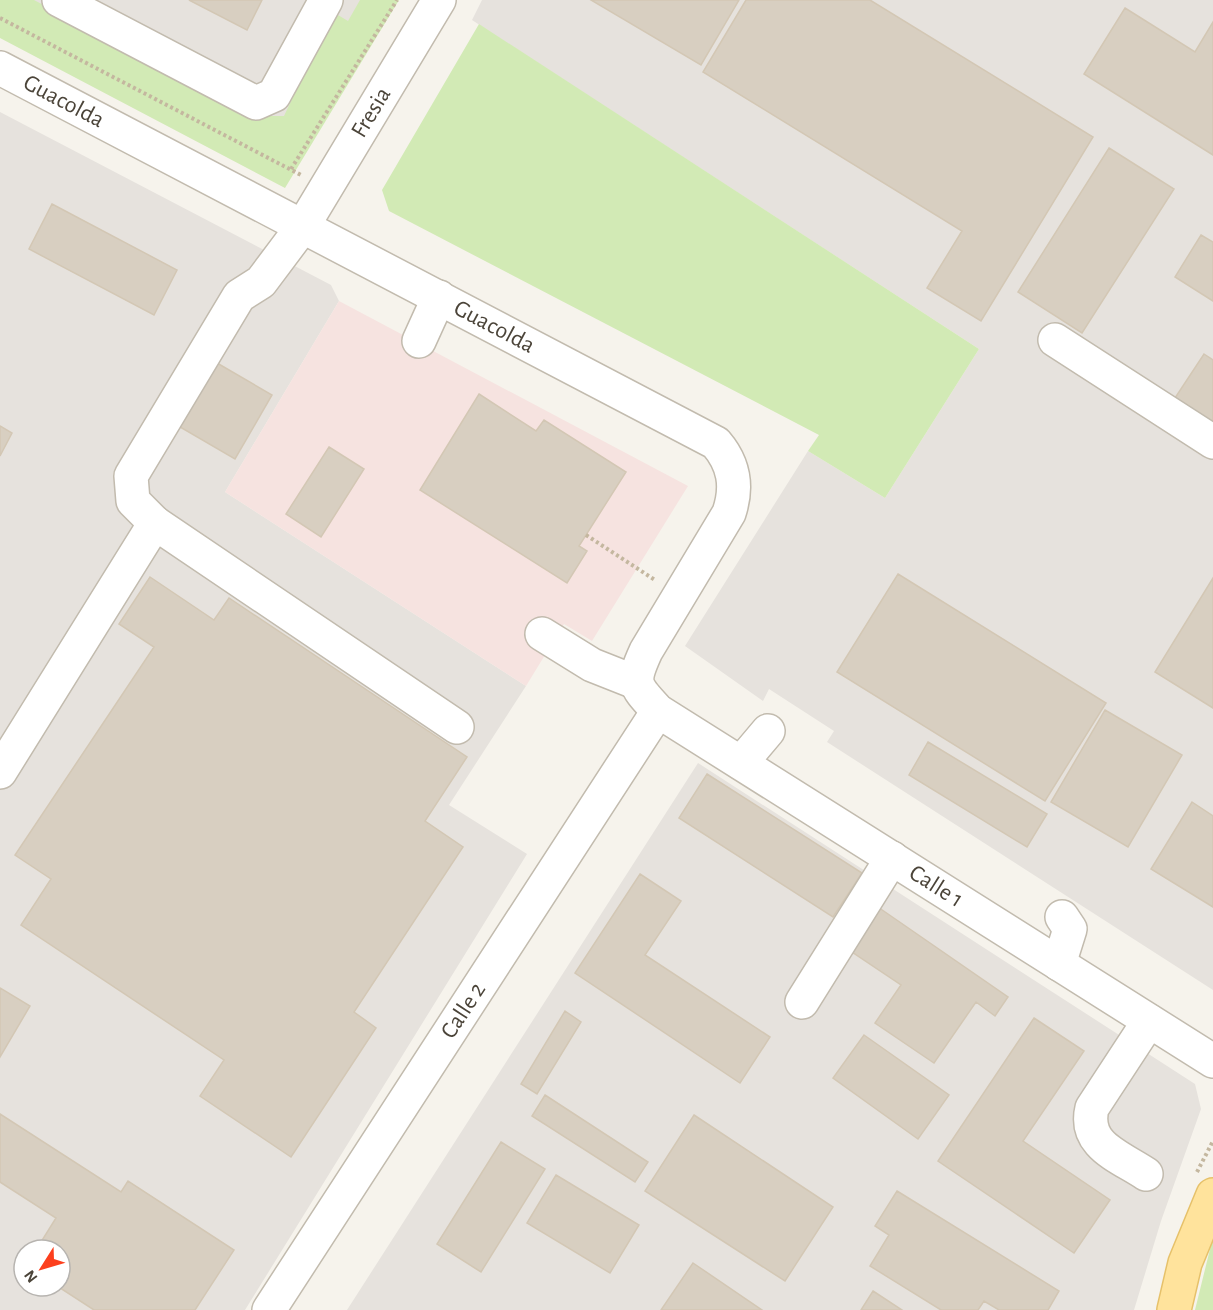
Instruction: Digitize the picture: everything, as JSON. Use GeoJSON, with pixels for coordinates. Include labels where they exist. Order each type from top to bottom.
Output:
{"type":"FeatureCollection","features":[{"type":"Feature","properties":{"kind":"main road"},"geometry":{"type":"LineString","coordinates":[[1174,1310],[1185,1263],[1213,1195]]}},
{"type":"Feature","properties":{"kind":"street"},"geometry":{"type":"LineString","coordinates":[[59,0],[256,103],[274,95],[326,0]]}},
{"type":"Feature","properties":{"kind":"street","name":"Fresia"},"geometry":{"type":"LineString","coordinates":[[439,0],[303,226],[261,282],[239,296],[131,476],[133,501],[155,523],[457,727]]}},
{"type":"Feature","properties":{"kind":"street","name":"Guacolda"},"geometry":{"type":"LineString","coordinates":[[0,68],[706,436],[724,452],[734,473],[734,500],[729,513],[645,651],[635,682]]}},
{"type":"Feature","properties":{"kind":"street"},"geometry":{"type":"LineString","coordinates":[[419,341],[439,297]]}},
{"type":"Feature","properties":{"kind":"street"},"geometry":{"type":"LineString","coordinates":[[1055,340],[1213,442]]}},
{"type":"Feature","properties":{"kind":"street"},"geometry":{"type":"LineString","coordinates":[[0,772],[155,523]]}},
{"type":"Feature","properties":{"kind":"street"},"geometry":{"type":"LineString","coordinates":[[542,634],[592,665],[635,682],[658,711]]}},
{"type":"Feature","properties":{"kind":"street","name":"Calle 1"},"geometry":{"type":"LineString","coordinates":[[658,711],[1213,1061]]}},
{"type":"Feature","properties":{"kind":"street","name":"Calle 2"},"geometry":{"type":"LineString","coordinates":[[269,1310],[658,711]]}},
{"type":"Feature","properties":{"kind":"street"},"geometry":{"type":"LineString","coordinates":[[741,763],[768,731]]}},
{"type":"Feature","properties":{"kind":"street"},"geometry":{"type":"LineString","coordinates":[[802,1002],[892,858]]}},
{"type":"Feature","properties":{"kind":"street"},"geometry":{"type":"LineString","coordinates":[[1059,964],[1071,929],[1062,917]]}},
{"type":"Feature","properties":{"kind":"street"},"geometry":{"type":"LineString","coordinates":[[1146,1174],[1103,1146],[1092,1134],[1089,1122],[1092,1108],[1149,1021]]}},
{"type":"Feature","properties":{"kind":"path"},"geometry":{"type":"LineString","coordinates":[[291,169],[397,0]]}},
{"type":"Feature","properties":{"kind":"path"},"geometry":{"type":"LineString","coordinates":[[0,18],[326,187]]}},
{"type":"Feature","properties":{"kind":"path"},"geometry":{"type":"LineString","coordinates":[[586,535],[678,595]]}},
{"type":"Feature","properties":{"kind":"shaded area"},"geometry":{"type":"Polygon","coordinates":[[[3,0],[392,0],[298,151],[3,0]]]}},
{"type":"Feature","properties":{"kind":"shaded area"},"geometry":{"type":"Polygon","coordinates":[[[482,0],[1213,0],[1213,990],[827,742],[834,731],[769,689],[763,701],[685,646],[808,451],[885,498],[979,349],[472,20],[482,0]]]}},
{"type":"Feature","properties":{"kind":"shaded area"},"geometry":{"type":"Polygon","coordinates":[[[0,112],[331,285],[339,301],[225,492],[526,686],[449,805],[527,854],[245,1310],[0,1310],[0,112]]]}},
{"type":"Feature","properties":{"kind":"shaded area"},"geometry":{"type":"Polygon","coordinates":[[[339,301],[688,486],[592,641],[564,624],[526,686],[225,492],[339,301]]]}},
{"type":"Feature","properties":{"kind":"shaded area"},"geometry":{"type":"Polygon","coordinates":[[[698,763],[1195,1084],[1201,1109],[1161,1221],[1134,1310],[347,1310],[698,763]]]}},
{"type":"Feature","properties":{"kind":"green space"},"geometry":{"type":"Polygon","coordinates":[[[0,0],[34,0],[255,116],[284,116],[333,12],[348,21],[360,0],[399,0],[285,188],[0,38],[0,0]]]}},
{"type":"Feature","properties":{"kind":"green space"},"geometry":{"type":"Polygon","coordinates":[[[479,24],[979,349],[885,498],[808,451],[819,435],[389,211],[382,190],[479,24]]]}},
{"type":"Feature","properties":{"kind":"green space"},"geometry":{"type":"Polygon","coordinates":[[[1213,1239],[1213,1310],[1195,1310],[1212,1241],[1213,1239]]]}},
{"type":"Feature","properties":{"kind":"building"},"geometry":{"type":"Polygon","coordinates":[[[189,0],[262,0],[247,30],[189,0]]]}},
{"type":"Feature","properties":{"kind":"building"},"geometry":{"type":"Polygon","coordinates":[[[591,0],[739,0],[701,65],[591,0]]]}},
{"type":"Feature","properties":{"kind":"building"},"geometry":{"type":"Polygon","coordinates":[[[746,0],[870,0],[1093,137],[981,321],[927,288],[962,231],[703,72],[746,0]]]}},
{"type":"Feature","properties":{"kind":"building"},"geometry":{"type":"Polygon","coordinates":[[[1125,8],[1195,52],[1213,22],[1213,155],[1084,74],[1125,8]]]}},
{"type":"Feature","properties":{"kind":"building"},"geometry":{"type":"Polygon","coordinates":[[[1109,148],[1174,189],[1082,333],[1018,292],[1109,148]]]}},
{"type":"Feature","properties":{"kind":"building"},"geometry":{"type":"Polygon","coordinates":[[[52,204],[177,270],[154,315],[29,249],[52,204]]]}},
{"type":"Feature","properties":{"kind":"building"},"geometry":{"type":"Polygon","coordinates":[[[1201,235],[1213,242],[1213,301],[1175,277],[1201,235]]]}},
{"type":"Feature","properties":{"kind":"building"},"geometry":{"type":"Polygon","coordinates":[[[1204,354],[1213,360],[1213,431],[1171,404],[1204,354]]]}},
{"type":"Feature","properties":{"kind":"building"},"geometry":{"type":"Polygon","coordinates":[[[217,363],[272,395],[235,459],[180,427],[217,363]]]}},
{"type":"Feature","properties":{"kind":"building"},"geometry":{"type":"Polygon","coordinates":[[[479,394],[536,431],[544,420],[626,472],[579,546],[587,551],[567,583],[420,490],[479,394]]]}},
{"type":"Feature","properties":{"kind":"building"},"geometry":{"type":"Polygon","coordinates":[[[0,426],[12,433],[0,456],[0,426]]]}},
{"type":"Feature","properties":{"kind":"building"},"geometry":{"type":"Polygon","coordinates":[[[329,447],[364,469],[321,537],[286,514],[329,447]]]}},
{"type":"Feature","properties":{"kind":"building"},"geometry":{"type":"Polygon","coordinates":[[[898,574],[1106,703],[1045,801],[837,672],[898,574]]]}},
{"type":"Feature","properties":{"kind":"building"},"geometry":{"type":"Polygon","coordinates":[[[150,577],[214,620],[229,598],[467,757],[425,821],[463,847],[354,1012],[376,1028],[291,1157],[200,1096],[224,1060],[21,925],[51,879],[15,855],[154,647],[119,624],[150,577]]]}},
{"type":"Feature","properties":{"kind":"building"},"geometry":{"type":"Polygon","coordinates":[[[1213,578],[1213,708],[1155,672],[1213,578]]]}},
{"type":"Feature","properties":{"kind":"building"},"geometry":{"type":"Polygon","coordinates":[[[1105,710],[1182,755],[1128,847],[1051,802],[1105,710]]]}},
{"type":"Feature","properties":{"kind":"building"},"geometry":{"type":"Polygon","coordinates":[[[928,742],[1047,814],[1027,847],[909,775],[928,742]]]}},
{"type":"Feature","properties":{"kind":"building"},"geometry":{"type":"Polygon","coordinates":[[[707,774],[862,873],[833,917],[679,818],[707,774]]]}},
{"type":"Feature","properties":{"kind":"building"},"geometry":{"type":"Polygon","coordinates":[[[1192,802],[1213,816],[1213,907],[1151,869],[1192,802]]]}},
{"type":"Feature","properties":{"kind":"building"},"geometry":{"type":"Polygon","coordinates":[[[640,874],[681,901],[645,955],[770,1037],[740,1083],[575,973],[640,874]]]}},
{"type":"Feature","properties":{"kind":"building"},"geometry":{"type":"Polygon","coordinates":[[[875,905],[1008,997],[995,1016],[976,1002],[934,1063],[875,1023],[901,985],[846,948],[875,905]]]}},
{"type":"Feature","properties":{"kind":"building"},"geometry":{"type":"Polygon","coordinates":[[[0,988],[30,1006],[0,1057],[0,988]]]}},
{"type":"Feature","properties":{"kind":"building"},"geometry":{"type":"Polygon","coordinates":[[[565,1011],[581,1022],[537,1094],[521,1084],[565,1011]]]}},
{"type":"Feature","properties":{"kind":"building"},"geometry":{"type":"Polygon","coordinates":[[[1034,1018],[1084,1051],[1023,1141],[1110,1200],[1074,1253],[938,1161],[1034,1018]]]}},
{"type":"Feature","properties":{"kind":"building"},"geometry":{"type":"Polygon","coordinates":[[[864,1035],[949,1095],[918,1139],[833,1078],[864,1035]]]}},
{"type":"Feature","properties":{"kind":"building"},"geometry":{"type":"Polygon","coordinates":[[[545,1095],[648,1162],[635,1182],[532,1116],[545,1095]]]}},
{"type":"Feature","properties":{"kind":"building"},"geometry":{"type":"Polygon","coordinates":[[[0,1114],[121,1192],[128,1181],[234,1250],[195,1310],[94,1310],[72,1296],[72,1238],[44,1238],[56,1218],[0,1182],[0,1114]]]}},
{"type":"Feature","properties":{"kind":"building"},"geometry":{"type":"Polygon","coordinates":[[[694,1115],[833,1207],[785,1281],[645,1191],[694,1115]]]}},
{"type":"Feature","properties":{"kind":"building"},"geometry":{"type":"Polygon","coordinates":[[[501,1142],[545,1169],[481,1272],[437,1244],[501,1142]]]}},
{"type":"Feature","properties":{"kind":"building"},"geometry":{"type":"Polygon","coordinates":[[[556,1175],[639,1225],[610,1273],[527,1223],[556,1175]]]}},
{"type":"Feature","properties":{"kind":"building"},"geometry":{"type":"Polygon","coordinates":[[[897,1191],[1059,1291],[1048,1310],[999,1310],[984,1301],[978,1310],[941,1310],[870,1266],[889,1235],[875,1226],[897,1191]]]}},
{"type":"Feature","properties":{"kind":"building"},"geometry":{"type":"Polygon","coordinates":[[[693,1263],[762,1310],[661,1310],[693,1263]]]}},
{"type":"Feature","properties":{"kind":"building"},"geometry":{"type":"Polygon","coordinates":[[[873,1291],[902,1310],[861,1310],[873,1291]]]}}]}
